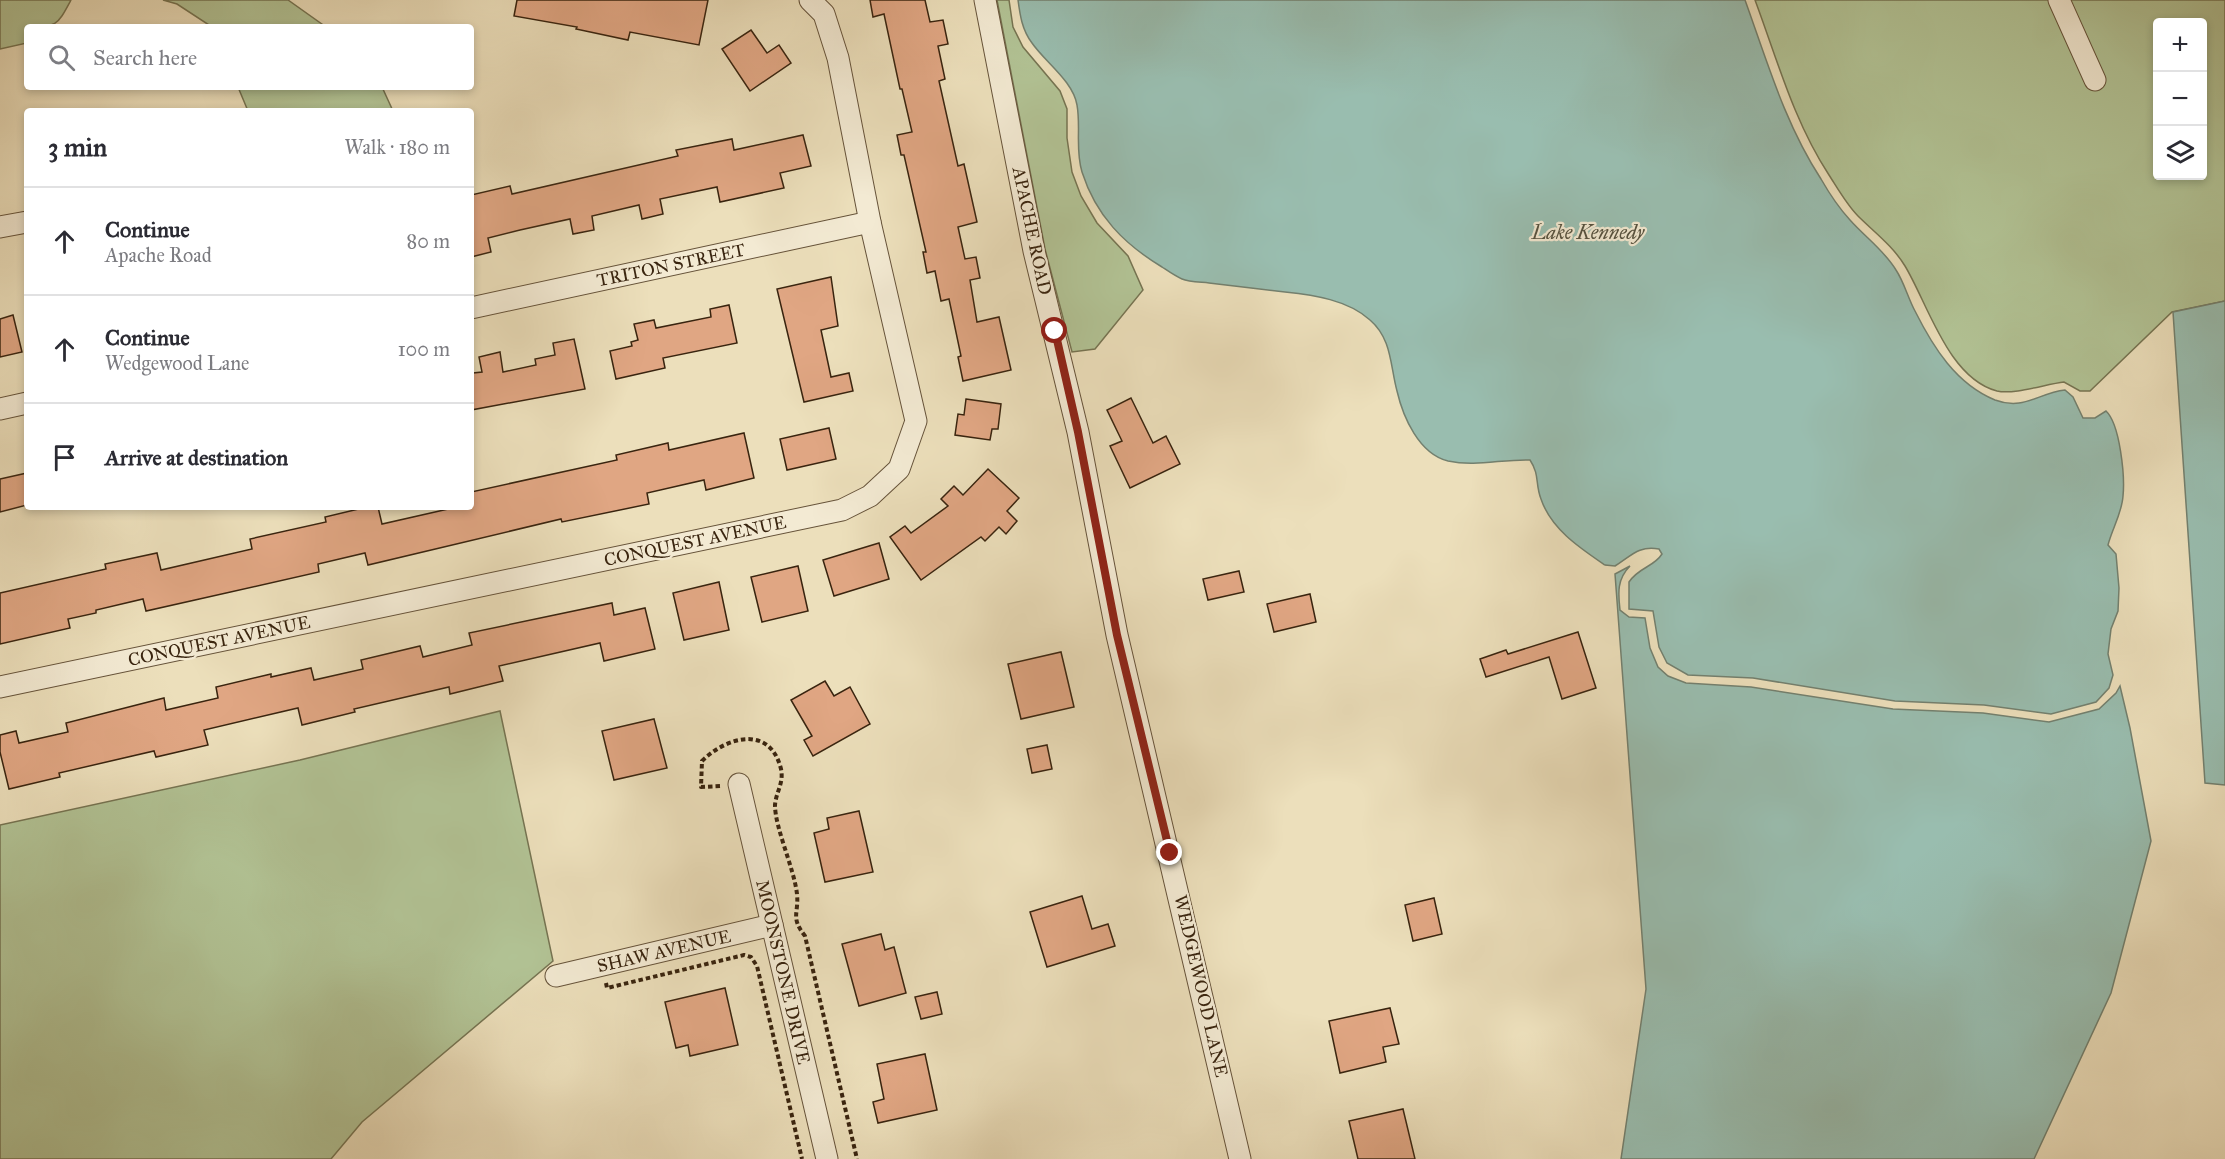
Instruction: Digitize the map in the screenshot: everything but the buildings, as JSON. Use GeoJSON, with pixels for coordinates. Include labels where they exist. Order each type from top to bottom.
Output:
{"type":"FeatureCollection","features":[{"type":"Feature","properties":{"kind":"street","name":"CONQUEST AVENUE"},"geometry":{"type":"LineString","coordinates":[[0,687],[842,510],[870,496],[899,469],[916,421],[870,222],[838,58],[824,14],[810,0]]}},
{"type":"Feature","properties":{"kind":"street","name":"APACHE ROAD"},"geometry":{"type":"LineString","coordinates":[[985,0],[1034,251],[1078,432],[1104,568]]}},
{"type":"Feature","properties":{"kind":"street"},"geometry":{"type":"LineString","coordinates":[[2059,0],[2094,80]]}},
{"type":"Feature","properties":{"kind":"street","name":"TRITON STREET"},"geometry":{"type":"LineString","coordinates":[[474,307],[870,222]]}},
{"type":"Feature","properties":{"kind":"street"},"geometry":{"type":"LineString","coordinates":[[0,227],[24,223]]}},
{"type":"Feature","properties":{"kind":"street"},"geometry":{"type":"LineString","coordinates":[[0,408],[24,404]]}},
{"type":"Feature","properties":{"kind":"street","name":"WEDGEWOOD LANE"},"geometry":{"type":"LineString","coordinates":[[1104,568],[1117,635],[1240,1159]]}},
{"type":"Feature","properties":{"kind":"street","name":"MOONSTONE DRIVE"},"geometry":{"type":"LineString","coordinates":[[739,784],[826,1159]]}},
{"type":"Feature","properties":{"kind":"street","name":"SHAW AVENUE"},"geometry":{"type":"LineString","coordinates":[[556,976],[772,925]]}},
{"type":"Feature","properties":{"kind":"path"},"geometry":{"type":"LineString","coordinates":[[601,965],[607,988],[744,955],[751,957],[757,966],[802,1159]]}},
{"type":"Feature","properties":{"kind":"shaded area"},"geometry":{"type":"Polygon","coordinates":[[[0,0],[71,0],[55,23],[24,24],[24,44],[0,49],[0,0]]]}},
{"type":"Feature","properties":{"kind":"shaded area"},"geometry":{"type":"Polygon","coordinates":[[[163,0],[288,0],[322,24],[207,24],[177,4],[163,0]]]}},
{"type":"Feature","properties":{"kind":"shaded area"},"geometry":{"type":"Polygon","coordinates":[[[997,0],[1009,0],[1013,27],[1023,47],[1060,91],[1067,109],[1067,138],[1072,172],[1081,196],[1097,223],[1128,256],[1143,290],[1095,349],[1072,352],[1045,249],[997,0]]]}},
{"type":"Feature","properties":{"kind":"shaded area"},"geometry":{"type":"Polygon","coordinates":[[[1755,0],[2225,0],[2225,301],[2172,312],[2090,391],[2080,391],[2064,382],[2004,392],[1980,383],[1952,356],[1900,259],[1858,216],[1839,191],[1806,134],[1755,0]]]}},
{"type":"Feature","properties":{"kind":"shaded area"},"geometry":{"type":"Polygon","coordinates":[[[239,90],[383,90],[392,108],[247,108],[239,90]]]}},
{"type":"Feature","properties":{"kind":"shaded area"},"geometry":{"type":"Polygon","coordinates":[[[500,711],[553,961],[362,1122],[331,1159],[0,1159],[0,825],[300,760],[500,711]]]}},
{"type":"Feature","properties":{"kind":"water","name":"Lake Kennedy"},"geometry":{"type":"Polygon","coordinates":[[[1018,0],[1745,0],[1778,92],[1808,158],[1842,210],[1891,263],[1922,325],[1947,363],[1969,384],[1995,400],[2014,404],[2065,390],[2073,397],[2083,418],[2095,418],[2106,411],[2111,418],[2118,438],[2123,487],[2121,509],[2108,545],[2116,554],[2119,588],[2118,611],[2111,629],[2108,654],[2113,675],[2109,688],[2096,702],[2051,714],[1984,705],[1895,701],[1753,678],[1688,675],[1667,663],[1659,647],[1653,611],[1629,609],[1629,582],[1637,573],[1659,558],[1662,554],[1659,549],[1641,550],[1615,566],[1605,565],[1567,537],[1552,520],[1541,499],[1535,470],[1530,460],[1458,463],[1438,457],[1429,451],[1414,433],[1403,412],[1383,335],[1370,320],[1341,303],[1319,297],[1185,280],[1135,249],[1113,227],[1095,202],[1082,172],[1079,155],[1078,113],[1074,96],[1026,33],[1018,0]]]}},
{"type":"Feature","properties":{"kind":"water"},"geometry":{"type":"Polygon","coordinates":[[[2225,301],[2225,785],[2205,783],[2173,312],[2225,301]]]}},
{"type":"Feature","properties":{"kind":"water"},"geometry":{"type":"Polygon","coordinates":[[[1630,566],[1619,586],[1620,610],[1629,617],[1645,618],[1650,648],[1658,667],[1668,676],[1686,683],[1751,687],[1893,709],[1983,713],[2049,722],[2099,709],[2120,686],[2151,841],[2111,993],[2034,1159],[1621,1159],[1646,989],[1615,574],[1630,566]]]}},
{"type":"Feature","properties":{"kind":"route"},"geometry":{"type":"LineString","coordinates":[[1055,331],[1078,432],[1117,635],[1170,853]]}}]}
